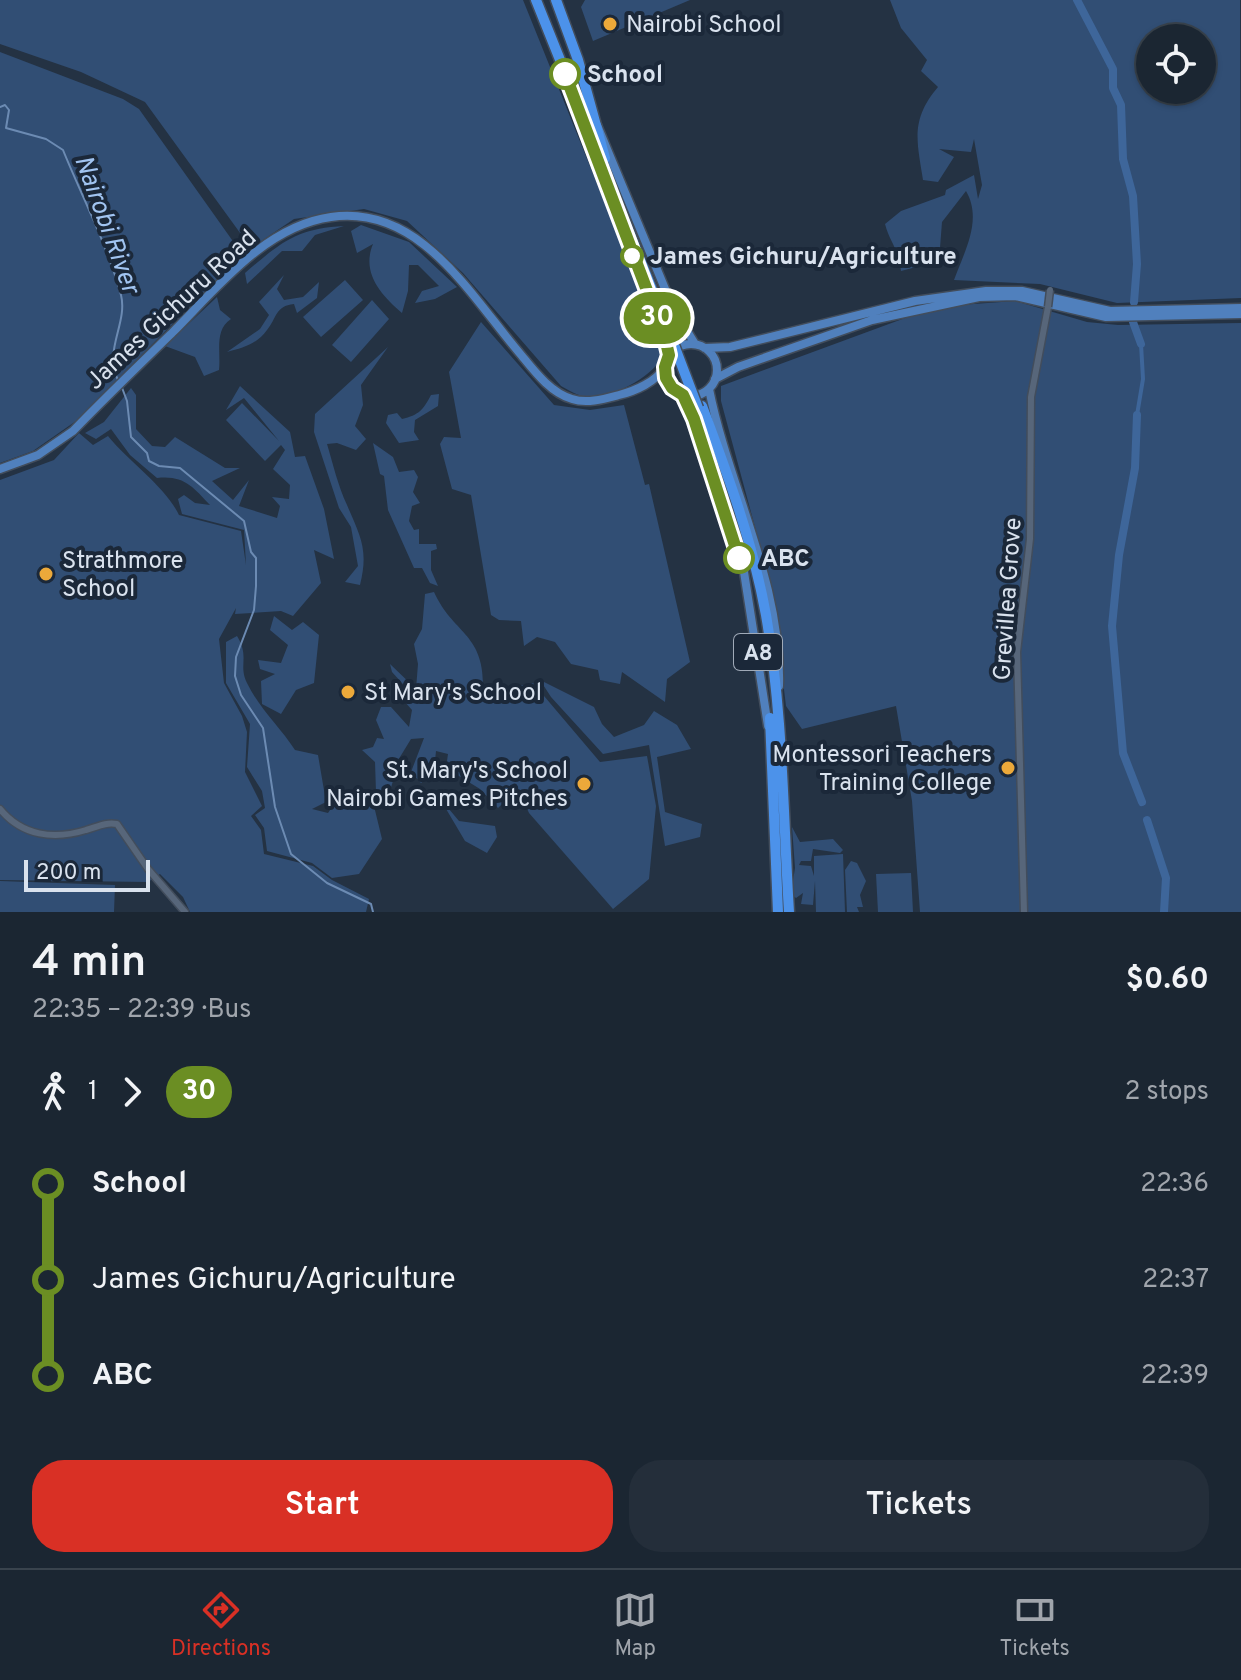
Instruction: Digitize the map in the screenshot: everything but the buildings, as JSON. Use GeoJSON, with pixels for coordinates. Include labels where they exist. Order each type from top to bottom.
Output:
{"type":"FeatureCollection","features":[{"type":"Feature","properties":{"kind":"highway","name":"A8"},"geometry":{"type":"LineString","coordinates":[[536,0],[589,124],[729,477],[763,616],[776,715],[789,912]]}},
{"type":"Feature","properties":{"kind":"highway","name":"A8"},"geometry":{"type":"LineString","coordinates":[[556,0],[578,60],[589,124]]}},
{"type":"Feature","properties":{"kind":"highway","name":"A8"},"geometry":{"type":"LineString","coordinates":[[612,184],[728,492],[763,616],[778,912]]}},
{"type":"Feature","properties":{"kind":"main road"},"geometry":{"type":"LineString","coordinates":[[589,124],[601,128],[673,308],[682,336],[671,343],[668,338]]}},
{"type":"Feature","properties":{"kind":"main road","name":"A8"},"geometry":{"type":"LineString","coordinates":[[589,124],[668,338],[669,355]]}},
{"type":"Feature","properties":{"kind":"main road","name":"James Gichuru Road"},"geometry":{"type":"LineString","coordinates":[[0,469],[53,446],[250,257],[303,224],[345,216],[385,222],[428,247],[541,379],[568,398],[591,401],[643,386]]}},
{"type":"Feature","properties":{"kind":"main road"},"geometry":{"type":"LineString","coordinates":[[643,386],[665,367],[669,355],[681,346],[730,347],[915,301],[1000,290],[1036,294],[1110,311],[1241,308]]}},
{"type":"Feature","properties":{"kind":"main road"},"geometry":{"type":"LineString","coordinates":[[715,379],[738,367],[832,332],[913,308],[992,296],[1015,296],[1106,317],[1241,314]]}},
{"type":"Feature","properties":{"kind":"main road"},"geometry":{"type":"LineString","coordinates":[[673,308],[695,344]]}},
{"type":"Feature","properties":{"kind":"main road"},"geometry":{"type":"LineString","coordinates":[[825,324],[832,332]]}},
{"type":"Feature","properties":{"kind":"main road"},"geometry":{"type":"LineString","coordinates":[[643,386],[672,388],[683,395],[692,396],[709,389],[715,379],[716,366],[705,348]]}},
{"type":"Feature","properties":{"kind":"main road"},"geometry":{"type":"LineString","coordinates":[[665,367],[672,388]]}},
{"type":"Feature","properties":{"kind":"main road"},"geometry":{"type":"LineString","coordinates":[[709,389],[770,604],[780,672],[776,715]]}},
{"type":"Feature","properties":{"kind":"main road","name":"A8"},"geometry":{"type":"LineString","coordinates":[[683,395],[694,419],[744,572],[759,655],[764,715],[771,732]]}},
{"type":"Feature","properties":{"kind":"main road"},"geometry":{"type":"LineString","coordinates":[[694,419],[692,408],[698,401],[708,402],[713,409]]}},
{"type":"Feature","properties":{"kind":"street","name":"Grevillea Grove"},"geometry":{"type":"LineString","coordinates":[[1024,912],[1017,652],[1030,539],[1030,408],[1050,290]]}},
{"type":"Feature","properties":{"kind":"street"},"geometry":{"type":"LineString","coordinates":[[0,809],[18,827],[43,834],[69,834],[102,824],[117,824],[148,869],[185,912]]}},
{"type":"Feature","properties":{"kind":"shaded area"},"geometry":{"type":"Polygon","coordinates":[[[0,0],[523,0],[665,352],[660,362],[640,379],[615,392],[590,397],[574,393],[561,386],[463,273],[407,221],[364,209],[294,219],[251,248],[145,102],[81,72],[0,44],[0,0]]]}},
{"type":"Feature","properties":{"kind":"shaded area","name":"Nairobi School"},"geometry":{"type":"Polygon","coordinates":[[[585,0],[690,0],[593,41],[581,7],[585,0]]]}},
{"type":"Feature","properties":{"kind":"shaded area"},"geometry":{"type":"Polygon","coordinates":[[[890,0],[1240,0],[1241,298],[1117,303],[1040,284],[954,280],[972,225],[973,213],[966,191],[942,222],[939,261],[901,271],[885,224],[901,211],[945,195],[946,190],[974,175],[978,199],[982,185],[974,139],[971,152],[939,149],[954,157],[938,182],[923,180],[918,142],[919,121],[938,87],[921,71],[927,60],[901,28],[890,0]]]}},
{"type":"Feature","properties":{"kind":"shaded area"},"geometry":{"type":"Polygon","coordinates":[[[0,52],[123,99],[139,109],[242,254],[76,421],[33,451],[0,463],[0,52]]]}},
{"type":"Feature","properties":{"kind":"shaded area"},"geometry":{"type":"Polygon","coordinates":[[[361,225],[409,242],[457,287],[435,299],[415,303],[422,291],[439,286],[418,265],[409,265],[408,291],[402,313],[380,291],[371,274],[373,244],[357,253],[351,231],[361,225]]]}},
{"type":"Feature","properties":{"kind":"shaded area"},"geometry":{"type":"Polygon","coordinates":[[[344,226],[315,235],[302,251],[282,251],[247,284],[245,273],[290,239],[314,230],[344,226]]]}},
{"type":"Feature","properties":{"kind":"shaded area"},"geometry":{"type":"Polygon","coordinates":[[[284,275],[277,289],[284,300],[303,297],[319,282],[317,298],[297,313],[294,304],[283,307],[259,339],[227,352],[260,329],[269,315],[259,302],[284,275]]]}},
{"type":"Feature","properties":{"kind":"shaded area"},"geometry":{"type":"Polygon","coordinates":[[[345,280],[363,300],[321,337],[303,317],[345,280]]]}},
{"type":"Feature","properties":{"kind":"shaded area"},"geometry":{"type":"Polygon","coordinates":[[[217,297],[220,310],[231,319],[220,335],[219,370],[204,376],[195,357],[165,346],[217,297]]]}},
{"type":"Feature","properties":{"kind":"shaded area"},"geometry":{"type":"Polygon","coordinates":[[[372,300],[389,319],[351,362],[332,345],[372,300]]]}},
{"type":"Feature","properties":{"kind":"shaded area"},"geometry":{"type":"Polygon","coordinates":[[[1015,301],[1087,322],[1118,325],[1241,323],[1241,912],[920,912],[912,801],[896,706],[802,729],[786,706],[772,590],[721,401],[721,386],[916,314],[960,305],[1015,301]]]}},
{"type":"Feature","properties":{"kind":"shaded area"},"geometry":{"type":"Polygon","coordinates":[[[481,322],[554,405],[590,410],[624,405],[645,485],[649,484],[690,662],[667,679],[665,702],[622,672],[620,684],[600,680],[598,670],[571,664],[555,642],[537,637],[524,646],[521,621],[499,620],[491,615],[471,495],[452,489],[440,444],[444,437],[461,438],[449,372],[481,322]]]}},
{"type":"Feature","properties":{"kind":"shaded area"},"geometry":{"type":"Polygon","coordinates":[[[388,347],[361,385],[363,405],[355,426],[366,439],[356,450],[337,443],[327,444],[362,543],[364,562],[360,585],[345,582],[358,566],[351,527],[339,508],[314,432],[315,414],[388,347]]]}},
{"type":"Feature","properties":{"kind":"shaded area"},"geometry":{"type":"Polygon","coordinates":[[[240,386],[290,432],[295,457],[305,456],[324,509],[334,559],[314,550],[321,583],[293,616],[281,611],[235,614],[236,608],[219,639],[224,683],[247,732],[245,772],[262,806],[251,816],[261,830],[264,854],[313,866],[332,880],[369,899],[366,912],[190,912],[183,897],[160,874],[148,882],[0,880],[0,480],[54,460],[79,433],[93,445],[108,436],[165,494],[179,515],[241,531],[246,565],[244,530],[182,514],[178,499],[184,495],[195,503],[210,505],[193,488],[174,478],[157,478],[130,455],[111,429],[96,439],[85,433],[104,422],[131,388],[136,395],[136,429],[152,446],[165,447],[175,437],[225,468],[240,468],[212,481],[233,500],[249,480],[239,506],[277,518],[280,506],[272,497],[289,499],[290,485],[273,469],[285,450],[281,445],[265,461],[226,420],[242,403],[279,441],[244,398],[226,410],[240,386]]]}},
{"type":"Feature","properties":{"kind":"shaded area"},"geometry":{"type":"Polygon","coordinates":[[[439,394],[438,406],[415,420],[414,432],[419,440],[399,443],[386,423],[388,415],[397,413],[402,419],[413,416],[431,395],[439,394]]]}},
{"type":"Feature","properties":{"kind":"shaded area"},"geometry":{"type":"Polygon","coordinates":[[[373,443],[393,457],[399,472],[414,470],[418,477],[413,492],[420,503],[412,506],[409,521],[414,530],[419,529],[419,544],[436,544],[437,549],[431,551],[431,570],[438,586],[430,583],[422,568],[414,568],[388,510],[384,476],[380,474],[373,443]]]}},
{"type":"Feature","properties":{"kind":"shaded area"},"geometry":{"type":"Polygon","coordinates":[[[434,592],[473,644],[482,669],[483,687],[488,693],[533,683],[600,762],[647,756],[656,806],[649,879],[613,909],[529,813],[518,789],[498,808],[480,789],[446,768],[448,754],[436,751],[434,771],[421,783],[411,772],[424,738],[411,739],[400,757],[390,791],[376,792],[375,762],[362,750],[373,747],[377,738],[384,739],[376,720],[381,707],[391,707],[409,727],[412,710],[404,701],[411,693],[392,672],[390,664],[416,689],[418,664],[414,644],[422,629],[425,594],[434,592]]]}},
{"type":"Feature","properties":{"kind":"shaded area"},"geometry":{"type":"Polygon","coordinates":[[[274,616],[292,630],[303,622],[319,635],[314,683],[296,690],[281,714],[262,704],[261,681],[275,674],[260,669],[258,660],[281,663],[288,645],[270,630],[274,616]]]}},
{"type":"Feature","properties":{"kind":"shaded area"},"geometry":{"type":"Polygon","coordinates":[[[237,636],[243,650],[243,671],[257,701],[295,750],[318,755],[326,802],[312,809],[328,813],[338,798],[361,790],[373,802],[382,839],[359,874],[332,878],[312,863],[267,851],[264,828],[255,815],[265,808],[262,791],[247,767],[250,724],[226,683],[226,642],[237,636]]]}},
{"type":"Feature","properties":{"kind":"shaded area"},"geometry":{"type":"Polygon","coordinates":[[[540,680],[594,707],[602,724],[614,737],[644,725],[654,711],[677,725],[691,749],[657,757],[665,812],[702,824],[700,837],[665,846],[649,745],[603,754],[551,697],[540,680]]]}},
{"type":"Feature","properties":{"kind":"shaded area"},"geometry":{"type":"Polygon","coordinates":[[[439,797],[459,821],[495,826],[497,837],[487,853],[465,841],[439,797]]]}},
{"type":"Feature","properties":{"kind":"shaded area"},"geometry":{"type":"Polygon","coordinates":[[[792,827],[800,842],[833,839],[843,850],[840,853],[813,849],[811,861],[801,861],[799,865],[811,866],[814,876],[814,856],[843,854],[845,912],[816,912],[815,881],[813,905],[801,904],[803,893],[796,898],[791,894],[795,868],[792,827]]]}},
{"type":"Feature","properties":{"kind":"shaded area"},"geometry":{"type":"Polygon","coordinates":[[[851,861],[857,863],[866,881],[860,895],[863,907],[857,907],[859,912],[847,912],[845,870],[851,861]]]}},
{"type":"Feature","properties":{"kind":"shaded area"},"geometry":{"type":"Polygon","coordinates":[[[911,873],[913,912],[878,912],[876,874],[911,873]]]}},
{"type":"Feature","properties":{"kind":"shaded area"},"geometry":{"type":"Polygon","coordinates":[[[0,881],[115,885],[114,912],[0,912],[0,881]]]}},
{"type":"Feature","properties":{"kind":"waterway"},"geometry":{"type":"LineString","coordinates":[[1077,0],[1113,69],[1113,88],[1121,105],[1123,159],[1133,196],[1137,264],[1134,302]]}},
{"type":"Feature","properties":{"kind":"waterway","name":"Nairobi River"},"geometry":{"type":"LineString","coordinates":[[0,107],[5,105],[9,110],[6,128],[46,139],[63,150],[109,258],[121,295],[121,316],[113,358],[118,380]]}},
{"type":"Feature","properties":{"kind":"waterway"},"geometry":{"type":"LineString","coordinates":[[1133,322],[1141,344]]}},
{"type":"Feature","properties":{"kind":"waterway"},"geometry":{"type":"LineString","coordinates":[[1137,415],[1143,379],[1141,344]]}},
{"type":"Feature","properties":{"kind":"waterway"},"geometry":{"type":"LineString","coordinates":[[121,385],[127,401],[131,437],[147,453],[149,461],[159,466],[180,468],[244,521],[251,552],[256,558],[256,586],[254,610],[236,657],[235,676],[241,695],[263,728],[275,807],[291,854],[327,883],[371,904],[373,912]]}},
{"type":"Feature","properties":{"kind":"waterway"},"geometry":{"type":"LineString","coordinates":[[1137,415],[1135,468],[1119,555],[1112,626],[1123,753],[1142,802]]}},
{"type":"Feature","properties":{"kind":"waterway"},"geometry":{"type":"LineString","coordinates":[[1147,820],[1166,878],[1164,912]]}},
{"type":"Feature","properties":{"kind":"bus line","name":"30"},"geometry":{"type":"LineString","coordinates":[[565,74],[665,338],[669,355],[665,367],[666,378],[672,388],[683,395],[694,419],[739,558]]}},
{"type":"Feature","properties":{"kind":"place","name":"Nairobi School"},"geometry":{"type":"Point","coordinates":[610,24]}},
{"type":"Feature","properties":{"kind":"place","name":"School"},"geometry":{"type":"Point","coordinates":[565,74]}},
{"type":"Feature","properties":{"kind":"place","name":"James Gichuru/Agriculture"},"geometry":{"type":"Point","coordinates":[632,256]}},
{"type":"Feature","properties":{"kind":"place","name":"ABC"},"geometry":{"type":"Point","coordinates":[739,558]}},
{"type":"Feature","properties":{"kind":"place","name":"Strathmore School"},"geometry":{"type":"Point","coordinates":[46,574]}},
{"type":"Feature","properties":{"kind":"place","name":"St Mary's School"},"geometry":{"type":"Point","coordinates":[348,692]}},
{"type":"Feature","properties":{"kind":"place","name":"Montessori Teachers Training College"},"geometry":{"type":"Point","coordinates":[1008,768]}},
{"type":"Feature","properties":{"kind":"place","name":"St. Mary's School Nairobi Games Pitches"},"geometry":{"type":"Point","coordinates":[584,784]}}]}
